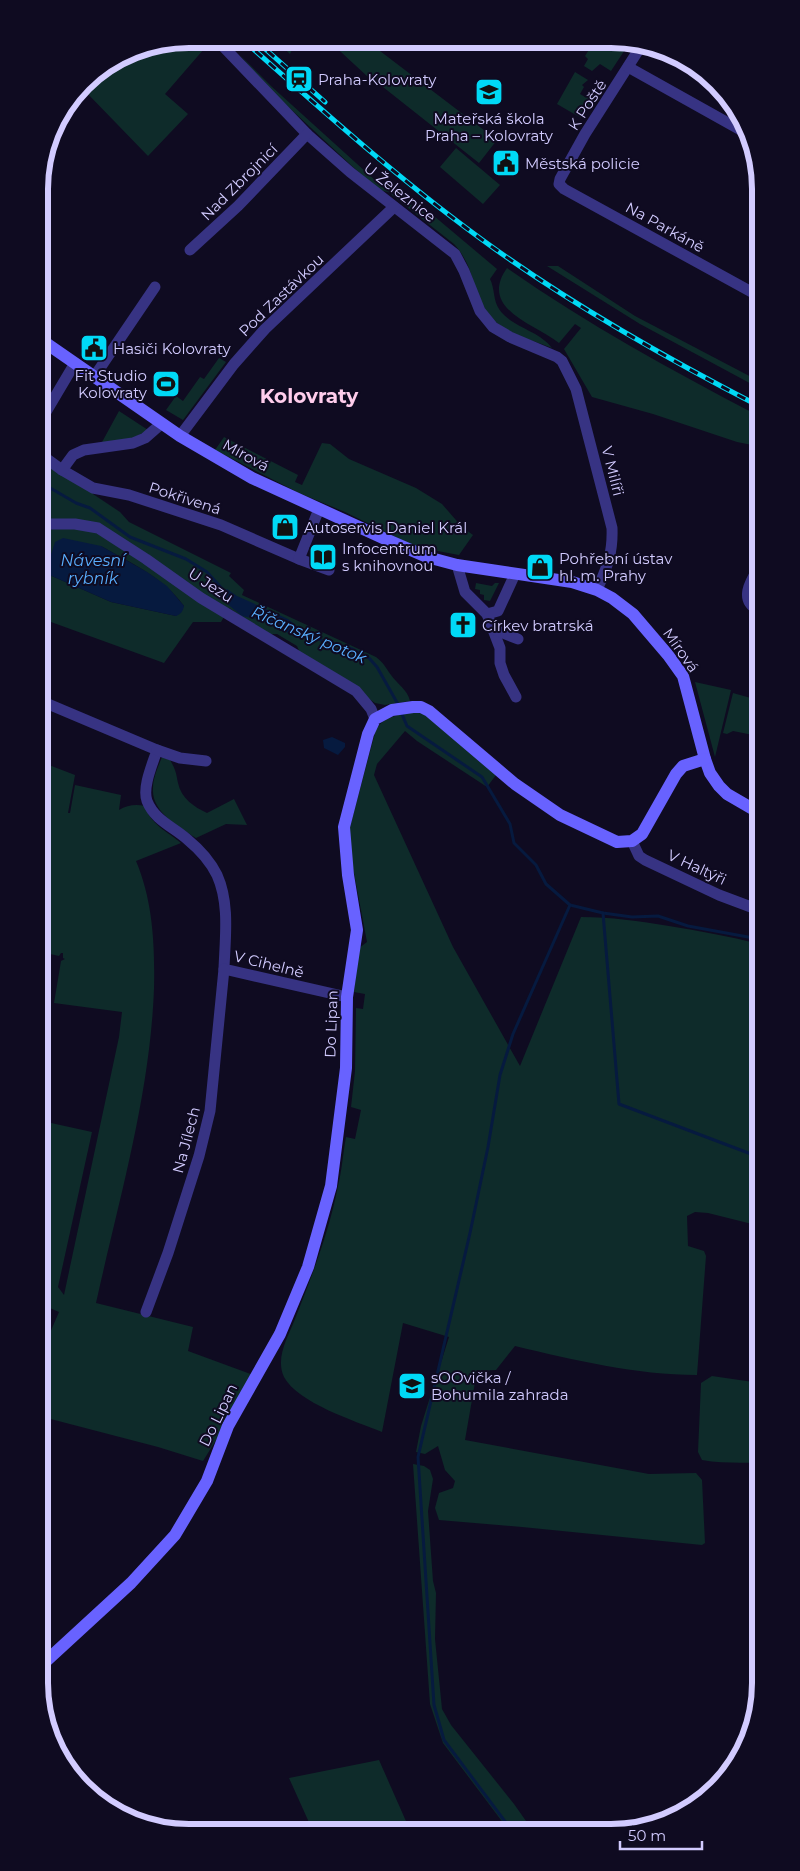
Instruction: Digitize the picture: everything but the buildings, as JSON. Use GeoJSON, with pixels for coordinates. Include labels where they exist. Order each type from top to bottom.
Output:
{"type":"FeatureCollection","features":[{"type":"Feature","properties":{"kind":"street","name":"U Železnice"},"geometry":{"type":"LineString","coordinates":[[224,47],[307,134],[350,172],[455,254],[467,278],[480,312],[493,327],[562,361]]}},
{"type":"Feature","properties":{"kind":"street","name":"K Poště"},"geometry":{"type":"LineString","coordinates":[[559,184],[585,134],[638,50]]}},
{"type":"Feature","properties":{"kind":"street"},"geometry":{"type":"LineString","coordinates":[[628,68],[739,129]]}},
{"type":"Feature","properties":{"kind":"street","name":"Nad Zbrojnicí"},"geometry":{"type":"LineString","coordinates":[[190,250],[238,206],[307,134]]}},
{"type":"Feature","properties":{"kind":"street","name":"Na Parkáně"},"geometry":{"type":"LineString","coordinates":[[559,184],[564,189],[752,292]]}},
{"type":"Feature","properties":{"kind":"street","name":"Pod Zastávkou"},"geometry":{"type":"LineString","coordinates":[[180,436],[234,364],[265,329],[394,207]]}},
{"type":"Feature","properties":{"kind":"street"},"geometry":{"type":"LineString","coordinates":[[94,376],[155,287]]}},
{"type":"Feature","properties":{"kind":"street","name":"Mírová"},"geometry":{"type":"LineString","coordinates":[[48,344],[180,436],[252,478],[318,509],[427,557],[457,564],[572,582],[597,590],[612,598],[633,614],[668,655],[683,676],[710,773],[723,790],[752,808]]}},
{"type":"Feature","properties":{"kind":"street","name":"V Milíři"},"geometry":{"type":"LineString","coordinates":[[562,361],[576,388],[612,528],[613,546],[610,560],[597,590]]}},
{"type":"Feature","properties":{"kind":"street"},"geometry":{"type":"LineString","coordinates":[[48,409],[75,363]]}},
{"type":"Feature","properties":{"kind":"street"},"geometry":{"type":"LineString","coordinates":[[62,470],[73,455],[84,450],[133,443],[145,438],[161,424]]}},
{"type":"Feature","properties":{"kind":"street","name":"Pokřivená"},"geometry":{"type":"LineString","coordinates":[[48,460],[93,488],[129,495],[221,526],[329,570]]}},
{"type":"Feature","properties":{"kind":"street"},"geometry":{"type":"LineString","coordinates":[[299,559],[318,509]]}},
{"type":"Feature","properties":{"kind":"street","name":"U Jezu"},"geometry":{"type":"LineString","coordinates":[[48,524],[75,524],[98,528],[201,598],[356,691],[371,709],[375,719]]}},
{"type":"Feature","properties":{"kind":"street"},"geometry":{"type":"LineString","coordinates":[[457,564],[465,592],[487,614],[500,648],[500,663],[504,675],[516,697]]}},
{"type":"Feature","properties":{"kind":"street"},"geometry":{"type":"LineString","coordinates":[[487,614],[498,611],[515,574]]}},
{"type":"Feature","properties":{"kind":"street"},"geometry":{"type":"LineString","coordinates":[[752,582],[747,592],[749,603],[752,605]]}},
{"type":"Feature","properties":{"kind":"street"},"geometry":{"type":"LineString","coordinates":[[493,629],[518,639]]}},
{"type":"Feature","properties":{"kind":"street"},"geometry":{"type":"LineString","coordinates":[[48,704],[180,758],[206,761]]}},
{"type":"Feature","properties":{"kind":"street"},"geometry":{"type":"LineString","coordinates":[[375,719],[392,710],[421,707],[429,711],[515,784],[560,815],[610,840],[624,842],[632,841],[645,831],[676,774],[683,766],[705,759]]}},
{"type":"Feature","properties":{"kind":"street","name":"Do Lipan"},"geometry":{"type":"LineString","coordinates":[[48,1659],[131,1583],[175,1535],[207,1481],[228,1426],[280,1334],[308,1267],[331,1186],[346,1068],[347,997],[357,930],[348,875],[344,827],[368,734],[375,719]]}},
{"type":"Feature","properties":{"kind":"street","name":"V Cihelně"},"geometry":{"type":"LineString","coordinates":[[158,750],[147,777],[146,800],[160,820],[187,839],[207,859],[217,875],[223,896],[225,914],[224,969],[347,997]]}},
{"type":"Feature","properties":{"kind":"street","name":"V Haltýři"},"geometry":{"type":"LineString","coordinates":[[632,841],[639,856],[645,860],[752,908]]}},
{"type":"Feature","properties":{"kind":"street","name":"Na Jílech"},"geometry":{"type":"LineString","coordinates":[[146,1312],[168,1253],[196,1165],[210,1111],[224,969]]}},
{"type":"Feature","properties":{"kind":"green space"},"geometry":{"type":"Polygon","coordinates":[[[206,47],[165,94],[188,114],[148,156],[86,92],[96,82],[118,66],[135,58],[161,50],[206,47]]]}},
{"type":"Feature","properties":{"kind":"green space"},"geometry":{"type":"Polygon","coordinates":[[[283,47],[293,47],[290,54],[283,47]]]}},
{"type":"Feature","properties":{"kind":"green space"},"geometry":{"type":"Polygon","coordinates":[[[336,47],[384,47],[380,51],[497,140],[479,163],[383,87],[381,81],[368,77],[336,47]]]}},
{"type":"Feature","properties":{"kind":"green space"},"geometry":{"type":"Polygon","coordinates":[[[591,47],[626,49],[611,71],[600,64],[592,71],[584,66],[588,59],[585,56],[591,47]]]}},
{"type":"Feature","properties":{"kind":"green space"},"geometry":{"type":"Polygon","coordinates":[[[240,55],[271,86],[377,182],[392,189],[429,217],[434,216],[497,269],[490,279],[499,309],[511,321],[540,337],[552,348],[510,332],[492,319],[480,300],[464,258],[454,244],[388,192],[379,190],[267,87],[240,55]]]}},
{"type":"Feature","properties":{"kind":"green space"},"geometry":{"type":"Polygon","coordinates":[[[575,72],[588,80],[582,85],[584,87],[580,94],[585,97],[587,95],[593,99],[581,118],[557,104],[575,72]]]}},
{"type":"Feature","properties":{"kind":"green space"},"geometry":{"type":"Polygon","coordinates":[[[456,148],[500,185],[483,204],[440,167],[456,148]]]}},
{"type":"Feature","properties":{"kind":"green space"},"geometry":{"type":"Polygon","coordinates":[[[547,266],[558,266],[635,316],[752,377],[752,384],[640,324],[547,266]]]}},
{"type":"Feature","properties":{"kind":"green space"},"geometry":{"type":"Polygon","coordinates":[[[507,268],[537,289],[630,346],[752,412],[752,445],[592,397],[564,349],[581,328],[575,324],[559,343],[524,322],[504,305],[500,294],[500,282],[507,268]]]}},
{"type":"Feature","properties":{"kind":"green space"},"geometry":{"type":"Polygon","coordinates":[[[219,358],[226,362],[183,420],[166,410],[176,396],[183,401],[200,377],[204,379],[219,358]]]}},
{"type":"Feature","properties":{"kind":"green space"},"geometry":{"type":"Polygon","coordinates":[[[119,411],[148,430],[130,440],[101,444],[119,411]]]}},
{"type":"Feature","properties":{"kind":"green space"},"geometry":{"type":"Polygon","coordinates":[[[224,437],[298,475],[295,482],[302,485],[322,443],[330,444],[349,459],[416,488],[442,504],[462,527],[473,535],[459,555],[416,547],[345,512],[299,493],[215,450],[224,437]]]}},
{"type":"Feature","properties":{"kind":"green space"},"geometry":{"type":"Polygon","coordinates":[[[48,459],[93,488],[93,494],[120,512],[129,522],[231,573],[229,576],[244,590],[242,595],[376,657],[405,690],[410,701],[385,705],[375,703],[300,653],[297,646],[277,634],[268,634],[229,608],[221,622],[193,622],[164,663],[48,621],[48,574],[111,602],[176,616],[184,606],[166,586],[135,565],[101,546],[48,572],[48,459]]]}},
{"type":"Feature","properties":{"kind":"green space"},"geometry":{"type":"Polygon","coordinates":[[[476,583],[492,586],[495,583],[499,583],[490,601],[484,600],[484,595],[480,594],[480,590],[475,589],[476,583]]]}},
{"type":"Feature","properties":{"kind":"green space"},"geometry":{"type":"Polygon","coordinates":[[[695,682],[731,690],[715,757],[695,682]]]}},
{"type":"Feature","properties":{"kind":"green space"},"geometry":{"type":"Polygon","coordinates":[[[733,693],[752,698],[752,735],[733,731],[727,734],[723,733],[733,693]]]}},
{"type":"Feature","properties":{"kind":"green space"},"geometry":{"type":"Polygon","coordinates":[[[413,712],[425,714],[496,775],[487,787],[405,731],[377,764],[374,775],[453,947],[520,1066],[581,917],[647,922],[752,942],[752,1224],[708,1213],[695,1212],[687,1216],[688,1246],[704,1251],[706,1256],[697,1375],[628,1370],[515,1346],[496,1370],[477,1371],[465,1440],[649,1474],[696,1473],[702,1480],[705,1543],[702,1545],[439,1520],[435,1508],[439,1493],[453,1488],[455,1481],[445,1470],[438,1446],[425,1454],[416,1452],[421,1426],[449,1337],[403,1323],[382,1432],[343,1417],[314,1403],[301,1395],[284,1377],[281,1362],[284,1348],[325,1237],[339,1180],[346,1137],[355,1139],[361,1110],[351,1107],[355,1071],[356,1008],[363,1009],[365,994],[354,992],[359,948],[367,942],[350,852],[350,827],[376,729],[384,721],[398,715],[413,712]]]}},
{"type":"Feature","properties":{"kind":"green space"},"geometry":{"type":"Polygon","coordinates":[[[162,757],[170,760],[175,769],[182,793],[193,805],[207,813],[234,799],[247,825],[226,824],[196,838],[167,818],[156,804],[153,788],[156,772],[162,757]]]}},
{"type":"Feature","properties":{"kind":"green space"},"geometry":{"type":"Polygon","coordinates":[[[48,765],[75,775],[68,813],[70,813],[75,785],[121,795],[119,810],[132,805],[145,806],[155,823],[181,843],[136,861],[142,876],[152,924],[154,989],[151,1029],[140,1108],[96,1303],[193,1327],[188,1351],[256,1376],[203,1461],[158,1447],[48,1418],[48,1337],[59,1312],[48,1307],[48,1122],[92,1132],[58,1287],[64,1295],[119,1037],[122,1012],[54,1003],[61,961],[65,959],[63,958],[63,953],[59,956],[48,954],[48,765]]]}},
{"type":"Feature","properties":{"kind":"green space"},"geometry":{"type":"Polygon","coordinates":[[[712,1376],[752,1382],[752,1463],[702,1460],[698,1452],[701,1383],[712,1376]]]}},
{"type":"Feature","properties":{"kind":"green space"},"geometry":{"type":"Polygon","coordinates":[[[413,1464],[424,1466],[430,1470],[433,1479],[428,1511],[433,1581],[436,1593],[435,1639],[442,1709],[451,1725],[528,1824],[504,1824],[443,1743],[430,1704],[413,1464]]]}},
{"type":"Feature","properties":{"kind":"green space"},"geometry":{"type":"Polygon","coordinates":[[[379,1760],[407,1824],[310,1824],[289,1778],[379,1760]]]}},
{"type":"Feature","properties":{"kind":"water","name":"Návesní rybník"},"geometry":{"type":"Polygon","coordinates":[[[63,538],[101,546],[147,572],[167,586],[184,606],[182,611],[176,616],[111,602],[48,574],[48,564],[55,542],[63,538]]]}},
{"type":"Feature","properties":{"kind":"water"},"geometry":{"type":"Polygon","coordinates":[[[227,589],[237,596],[288,619],[309,636],[307,639],[283,631],[263,620],[242,616],[225,602],[221,595],[227,589]]]}},
{"type":"Feature","properties":{"kind":"water"},"geometry":{"type":"Polygon","coordinates":[[[332,737],[345,743],[345,747],[338,755],[324,748],[323,740],[332,737]]]}},
{"type":"Feature","properties":{"kind":"waterway","name":"Říčanský potok"},"geometry":{"type":"LineString","coordinates":[[48,487],[76,503],[90,508],[130,537],[186,559],[207,572],[227,594]]}},
{"type":"Feature","properties":{"kind":"waterway","name":"Říčanský potok"},"geometry":{"type":"LineString","coordinates":[[303,632],[325,642],[352,649],[369,658],[377,667],[399,706]]}},
{"type":"Feature","properties":{"kind":"waterway","name":"Říčanský potok"},"geometry":{"type":"LineString","coordinates":[[401,712],[407,726],[482,777],[510,824],[514,843],[536,865],[546,884],[570,905],[603,913],[632,917],[658,916],[688,926],[752,938]]}},
{"type":"Feature","properties":{"kind":"waterway"},"geometry":{"type":"LineString","coordinates":[[507,1824],[444,1740],[434,1705],[418,1457],[470,1233],[488,1147],[500,1075],[513,1034],[570,905]]}},
{"type":"Feature","properties":{"kind":"waterway"},"geometry":{"type":"LineString","coordinates":[[603,913],[619,1104],[752,1154]]}},
{"type":"Feature","properties":{"kind":"railway"},"geometry":{"type":"LineString","coordinates":[[251,47],[397,174],[462,225],[526,271],[623,332],[752,402]]}},
{"type":"Feature","properties":{"kind":"railway"},"geometry":{"type":"LineString","coordinates":[[263,47],[325,102]]}},
{"type":"Feature","properties":{"kind":"place","name":"Praha-Kolovraty"},"geometry":{"type":"Point","coordinates":[299,79]}},
{"type":"Feature","properties":{"kind":"place","name":"Mateřská škola Praha – Kolovraty"},"geometry":{"type":"Point","coordinates":[489,92]}},
{"type":"Feature","properties":{"kind":"place","name":"Městská policie"},"geometry":{"type":"Point","coordinates":[506,163]}},
{"type":"Feature","properties":{"kind":"place","name":"Hasiči Kolovraty"},"geometry":{"type":"Point","coordinates":[94,348]}},
{"type":"Feature","properties":{"kind":"place","name":"Fit Studio Kolovraty"},"geometry":{"type":"Point","coordinates":[166,384]}},
{"type":"Feature","properties":{"kind":"place","name":"Autoservis Daniel Král"},"geometry":{"type":"Point","coordinates":[285,527]}},
{"type":"Feature","properties":{"kind":"place","name":"Infocentrum s knihovnou"},"geometry":{"type":"Point","coordinates":[323,557]}},
{"type":"Feature","properties":{"kind":"place","name":"Pohřební ústav hl. m. Prahy"},"geometry":{"type":"Point","coordinates":[540,567]}},
{"type":"Feature","properties":{"kind":"place","name":"Církev bratrská"},"geometry":{"type":"Point","coordinates":[463,625]}},
{"type":"Feature","properties":{"kind":"place","name":"sOOvička / Bohumila zahrada"},"geometry":{"type":"Point","coordinates":[412,1386]}},
{"type":"Feature","properties":{"kind":"district","name":"Kolovraty"},"geometry":{"type":"Point","coordinates":[309,396]}}]}
